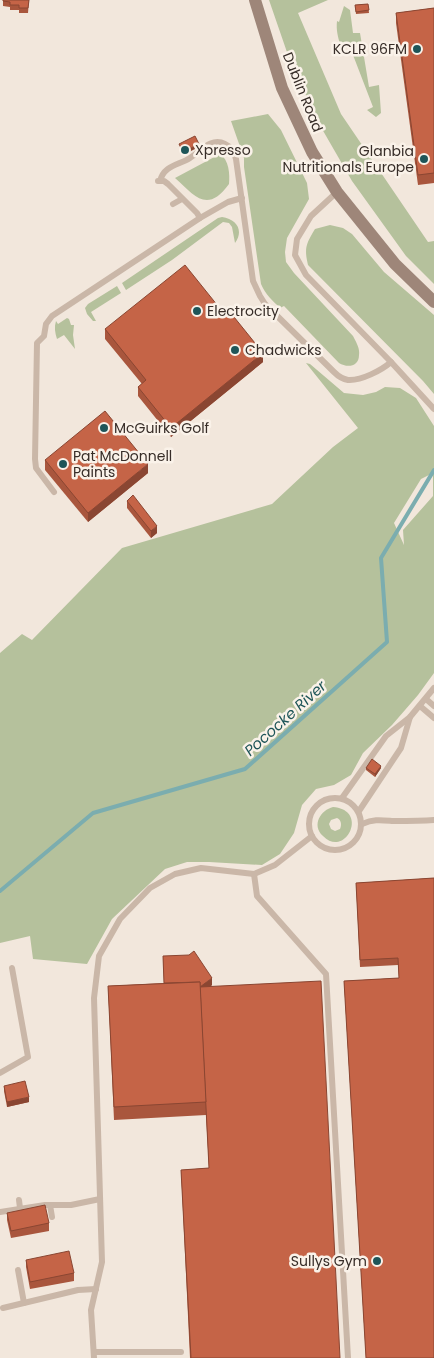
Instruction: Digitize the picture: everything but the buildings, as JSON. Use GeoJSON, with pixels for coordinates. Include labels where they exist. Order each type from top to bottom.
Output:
{"type":"FeatureCollection","features":[{"type":"Feature","properties":{"kind":"main road","name":"Dublin Road"},"geometry":{"type":"LineString","coordinates":[[255,0],[282,88],[312,152],[338,192],[395,264],[434,302]]}},
{"type":"Feature","properties":{"kind":"lane"},"geometry":{"type":"LineString","coordinates":[[200,218],[164,181],[159,181],[162,174],[171,166],[188,159],[213,142],[221,142],[229,146],[234,152],[236,159],[253,281],[266,304],[341,378],[352,380],[368,375],[387,366],[391,362]]}},
{"type":"Feature","properties":{"kind":"lane"},"geometry":{"type":"LineString","coordinates":[[338,192],[311,216],[297,239],[295,256],[306,275],[391,362],[434,410]]}},
{"type":"Feature","properties":{"kind":"lane"},"geometry":{"type":"LineString","coordinates":[[173,204],[182,198]]}},
{"type":"Feature","properties":{"kind":"lane"},"geometry":{"type":"LineString","coordinates":[[54,492],[36,468],[35,459],[37,343],[44,336],[47,321],[59,311],[200,218],[228,202],[242,198]]}},
{"type":"Feature","properties":{"kind":"lane"},"geometry":{"type":"LineString","coordinates":[[342,798],[386,736],[410,717],[434,688]]}},
{"type":"Feature","properties":{"kind":"lane"},"geometry":{"type":"LineString","coordinates":[[426,699],[434,706]]}},
{"type":"Feature","properties":{"kind":"lane"},"geometry":{"type":"LineString","coordinates":[[420,706],[434,718]]}},
{"type":"Feature","properties":{"kind":"lane"},"geometry":{"type":"LineString","coordinates":[[359,811],[401,748],[410,717]]}},
{"type":"Feature","properties":{"kind":"lane"},"geometry":{"type":"LineString","coordinates":[[333,797],[342,798],[354,805],[359,811],[362,824],[360,833],[350,846],[333,850],[324,848],[312,836],[309,819],[312,811],[318,804],[333,797]]}},
{"type":"Feature","properties":{"kind":"lane"},"geometry":{"type":"LineString","coordinates":[[362,824],[378,819],[393,821],[434,820]]}},
{"type":"Feature","properties":{"kind":"lane"},"geometry":{"type":"LineString","coordinates":[[181,1352],[94,1355],[91,1310],[102,1262],[94,998],[99,956],[120,919],[150,888],[175,874],[201,868],[254,874],[275,865],[312,836]]}},
{"type":"Feature","properties":{"kind":"lane"},"geometry":{"type":"LineString","coordinates":[[254,874],[257,896],[326,974],[348,1358]]}},
{"type":"Feature","properties":{"kind":"lane"},"geometry":{"type":"LineString","coordinates":[[0,1073],[28,1057],[12,968]]}},
{"type":"Feature","properties":{"kind":"lane"},"geometry":{"type":"LineString","coordinates":[[0,1212],[50,1205],[71,1205],[100,1199]]}},
{"type":"Feature","properties":{"kind":"lane"},"geometry":{"type":"LineString","coordinates":[[18,1200],[20,1208]]}},
{"type":"Feature","properties":{"kind":"lane"},"geometry":{"type":"LineString","coordinates":[[50,1205],[52,1217]]}},
{"type":"Feature","properties":{"kind":"lane"},"geometry":{"type":"LineString","coordinates":[[18,1270],[24,1303]]}},
{"type":"Feature","properties":{"kind":"lane"},"geometry":{"type":"LineString","coordinates":[[4,1308],[78,1290],[96,1289]]}},
{"type":"Feature","properties":{"kind":"green space"},"geometry":{"type":"Polygon","coordinates":[[[269,0],[328,0],[298,13],[341,114],[428,242],[434,241],[434,284],[406,256],[352,181],[318,122],[289,58],[269,0]]]}},
{"type":"Feature","properties":{"kind":"green space"},"geometry":{"type":"Polygon","coordinates":[[[344,6],[350,10],[353,33],[360,33],[369,87],[379,85],[381,113],[376,117],[367,110],[373,107],[348,42],[340,44],[337,21],[339,22],[344,6]]]}},
{"type":"Feature","properties":{"kind":"green space"},"geometry":{"type":"Polygon","coordinates":[[[268,114],[281,130],[307,183],[309,199],[287,238],[286,262],[353,336],[358,345],[359,352],[355,364],[346,366],[339,363],[284,306],[280,308],[275,303],[261,284],[244,158],[231,121],[268,114]]]}},
{"type":"Feature","properties":{"kind":"green space"},"geometry":{"type":"Polygon","coordinates":[[[220,154],[227,163],[229,184],[214,198],[208,200],[195,196],[175,178],[220,154]]]}},
{"type":"Feature","properties":{"kind":"green space"},"geometry":{"type":"Polygon","coordinates":[[[222,217],[232,220],[238,226],[239,234],[235,243],[232,227],[229,223],[223,222],[172,260],[126,290],[122,283],[222,217]]]}},
{"type":"Feature","properties":{"kind":"green space"},"geometry":{"type":"Polygon","coordinates":[[[330,225],[343,228],[352,234],[384,272],[434,315],[434,394],[308,265],[306,250],[312,234],[315,229],[330,225]]]}},
{"type":"Feature","properties":{"kind":"green space"},"geometry":{"type":"Polygon","coordinates":[[[117,286],[121,293],[91,312],[96,321],[93,321],[85,308],[88,304],[117,286]]]}},
{"type":"Feature","properties":{"kind":"green space"},"geometry":{"type":"Polygon","coordinates":[[[67,318],[71,325],[74,325],[75,349],[64,335],[57,339],[56,321],[58,324],[67,318]]]}},
{"type":"Feature","properties":{"kind":"green space"},"geometry":{"type":"Polygon","coordinates":[[[306,363],[310,364],[344,393],[363,395],[376,392],[385,387],[400,388],[416,398],[434,426],[434,673],[392,725],[363,753],[351,775],[334,785],[316,789],[302,805],[294,833],[280,854],[262,865],[187,862],[165,869],[112,919],[87,964],[33,959],[30,936],[0,943],[0,653],[22,634],[32,640],[122,548],[272,504],[333,447],[358,428],[306,363]],[[433,473],[421,479],[394,523],[404,545],[403,530],[433,496],[433,473]]]}},
{"type":"Feature","properties":{"kind":"green space"},"geometry":{"type":"Polygon","coordinates":[[[333,807],[344,810],[350,816],[352,824],[350,831],[346,838],[339,842],[331,841],[319,832],[319,819],[333,807]],[[338,819],[331,820],[329,824],[331,829],[335,831],[341,827],[341,822],[338,819]]]}},
{"type":"Feature","properties":{"kind":"waterway","name":"Pococke River"},"geometry":{"type":"LineString","coordinates":[[0,891],[93,813],[245,769],[387,642],[381,558],[434,470]]}},
{"type":"Feature","properties":{"kind":"place","name":"KCLR 96FM"},"geometry":{"type":"Point","coordinates":[417,49]}},
{"type":"Feature","properties":{"kind":"place","name":"Xpresso"},"geometry":{"type":"Point","coordinates":[185,150]}},
{"type":"Feature","properties":{"kind":"place","name":"Glanbia Nutritionals Europe"},"geometry":{"type":"Point","coordinates":[424,159]}},
{"type":"Feature","properties":{"kind":"place","name":"Electrocity"},"geometry":{"type":"Point","coordinates":[197,311]}},
{"type":"Feature","properties":{"kind":"place","name":"Chadwicks"},"geometry":{"type":"Point","coordinates":[235,350]}},
{"type":"Feature","properties":{"kind":"place","name":"McGuirks Golf"},"geometry":{"type":"Point","coordinates":[104,428]}},
{"type":"Feature","properties":{"kind":"place","name":"Pat McDonnell Paints"},"geometry":{"type":"Point","coordinates":[63,464]}},
{"type":"Feature","properties":{"kind":"place","name":"Sullys Gym"},"geometry":{"type":"Point","coordinates":[377,1261]}}]}
